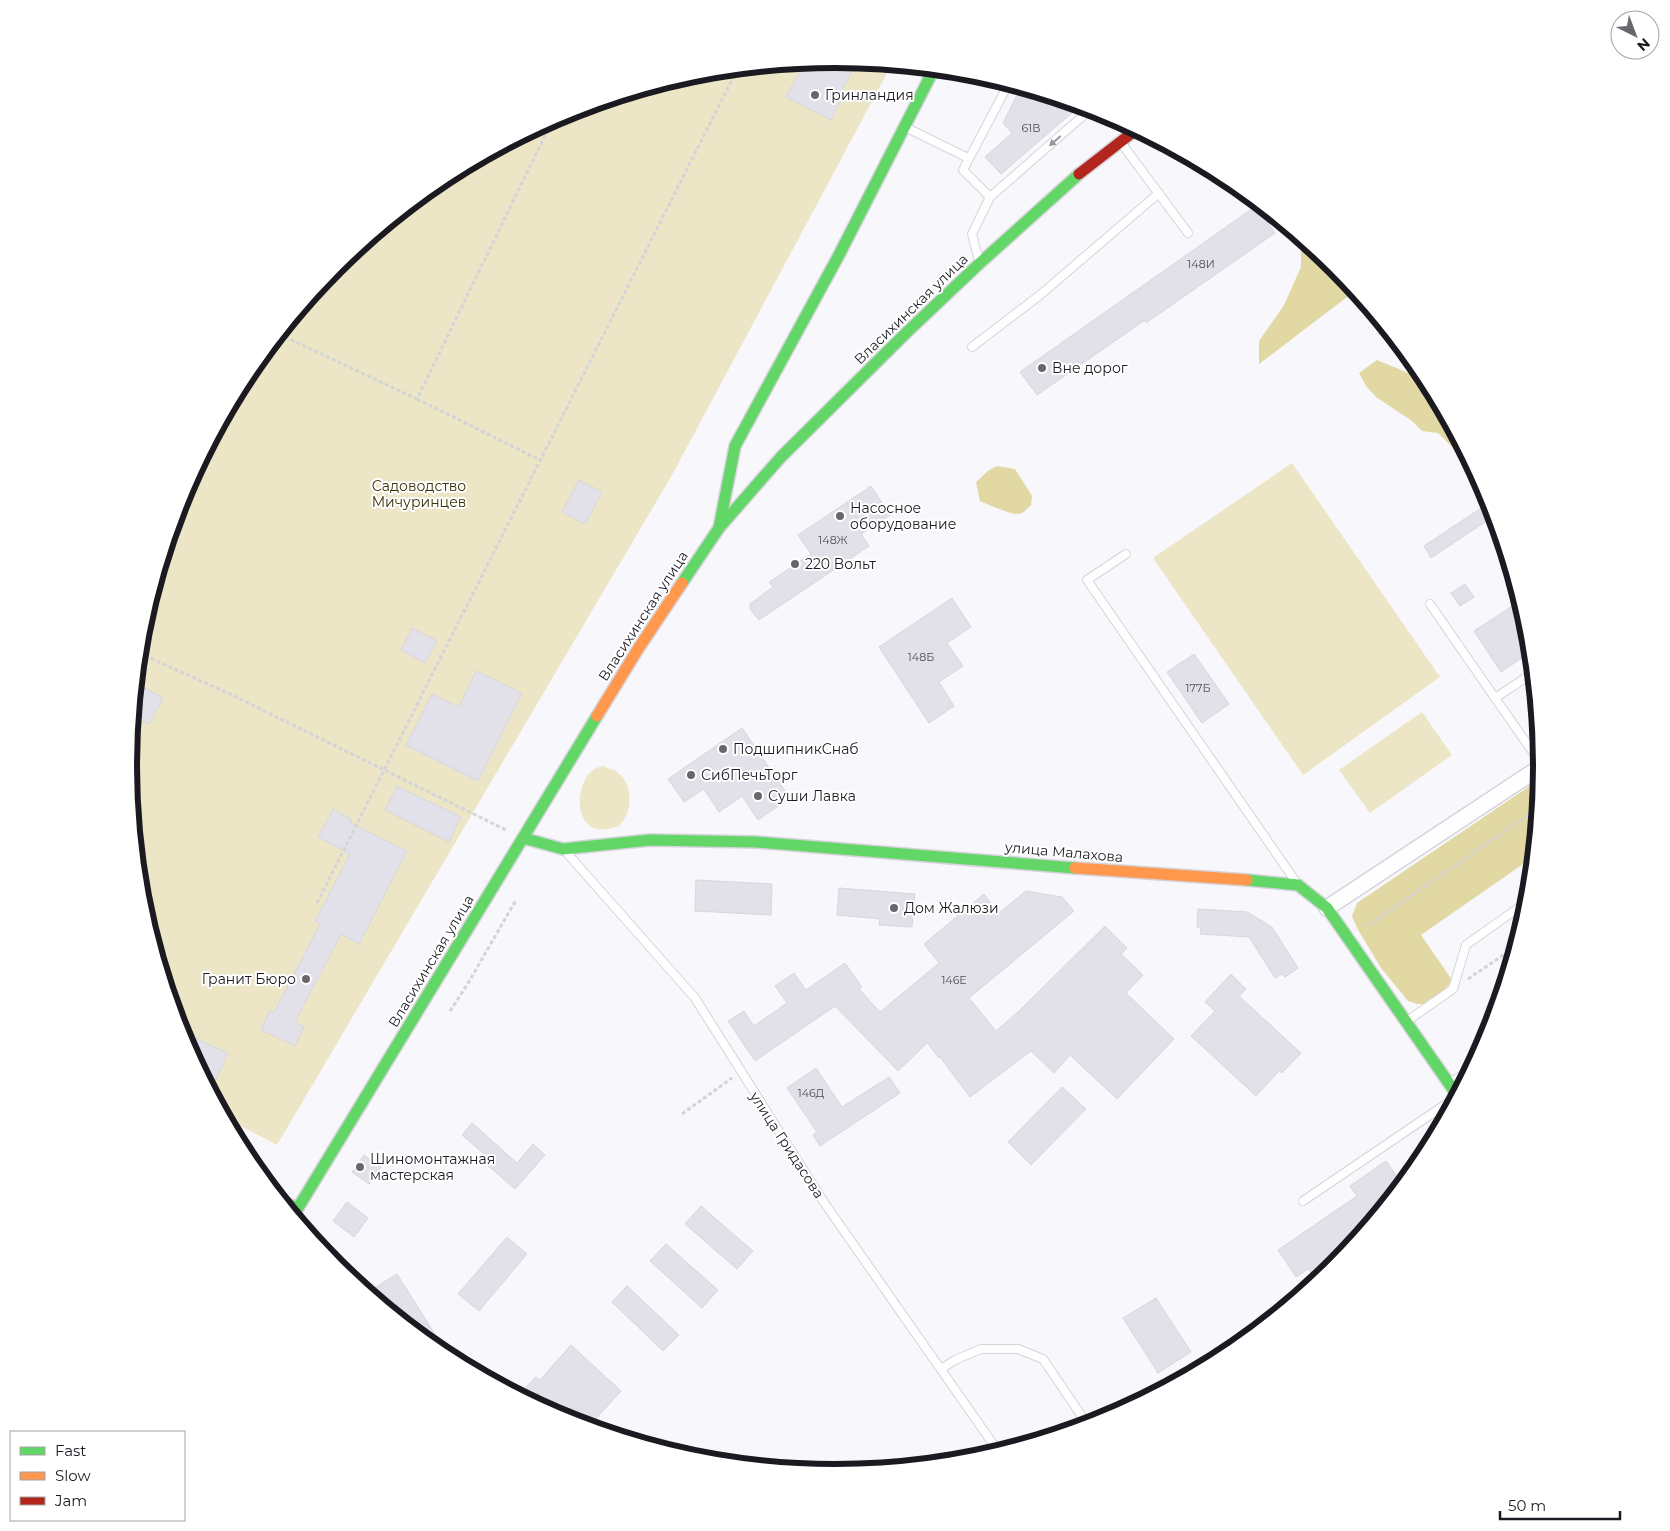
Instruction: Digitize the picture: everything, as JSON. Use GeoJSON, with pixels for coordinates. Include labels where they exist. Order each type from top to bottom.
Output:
{"type":"FeatureCollection","features":[{"type":"Feature","properties":{"kind":"main road"},"geometry":{"type":"LineString","coordinates":[[719,528],[736,446],[839,255],[931,74]]}},
{"type":"Feature","properties":{"kind":"main road","name":"Власихинская улица"},"geometry":{"type":"LineString","coordinates":[[297,1210],[638,649],[719,528],[781,457],[906,333],[980,263],[1085,169],[1132,134]]}},
{"type":"Feature","properties":{"kind":"main road"},"geometry":{"type":"LineString","coordinates":[[523,838],[563,849]]}},
{"type":"Feature","properties":{"kind":"main road","name":"улица Малахова"},"geometry":{"type":"LineString","coordinates":[[563,849],[650,840],[756,842],[1298,885]]}},
{"type":"Feature","properties":{"kind":"main road"},"geometry":{"type":"LineString","coordinates":[[1298,885],[1327,908],[1407,1021],[1452,1090]]}},
{"type":"Feature","properties":{"kind":"street"},"geometry":{"type":"LineString","coordinates":[[1327,908],[1533,771]]}},
{"type":"Feature","properties":{"kind":"lane"},"geometry":{"type":"LineString","coordinates":[[990,197],[962,170],[1006,89]]}},
{"type":"Feature","properties":{"kind":"lane"},"geometry":{"type":"LineString","coordinates":[[980,263],[972,234],[990,197],[1085,115]]}},
{"type":"Feature","properties":{"kind":"lane"},"geometry":{"type":"LineString","coordinates":[[904,126],[968,158]]}},
{"type":"Feature","properties":{"kind":"lane"},"geometry":{"type":"LineString","coordinates":[[1120,142],[1188,233]]}},
{"type":"Feature","properties":{"kind":"lane"},"geometry":{"type":"LineString","coordinates":[[972,347],[1040,295],[1159,193]]}},
{"type":"Feature","properties":{"kind":"lane"},"geometry":{"type":"LineString","coordinates":[[1126,554],[1087,580],[1298,885]]}},
{"type":"Feature","properties":{"kind":"lane"},"geometry":{"type":"LineString","coordinates":[[1430,604],[1533,752]]}},
{"type":"Feature","properties":{"kind":"lane"},"geometry":{"type":"LineString","coordinates":[[1495,698],[1527,677]]}},
{"type":"Feature","properties":{"kind":"lane","name":"улица Гридасова"},"geometry":{"type":"LineString","coordinates":[[563,849],[694,998],[823,1201],[994,1445]]}},
{"type":"Feature","properties":{"kind":"lane"},"geometry":{"type":"LineString","coordinates":[[1407,1021],[1453,989],[1466,945],[1519,908]]}},
{"type":"Feature","properties":{"kind":"lane"},"geometry":{"type":"LineString","coordinates":[[1449,1084],[1459,1077]]}},
{"type":"Feature","properties":{"kind":"lane"},"geometry":{"type":"LineString","coordinates":[[1303,1201],[1445,1104]]}},
{"type":"Feature","properties":{"kind":"lane"},"geometry":{"type":"LineString","coordinates":[[941,1370],[955,1360],[981,1348],[1018,1349],[1043,1359],[1082,1417]]}},
{"type":"Feature","properties":{"kind":"path"},"geometry":{"type":"LineString","coordinates":[[316,903],[735,75]]}},
{"type":"Feature","properties":{"kind":"path"},"geometry":{"type":"LineString","coordinates":[[417,399],[548,130]]}},
{"type":"Feature","properties":{"kind":"path"},"geometry":{"type":"LineString","coordinates":[[285,337],[540,460]]}},
{"type":"Feature","properties":{"kind":"path"},"geometry":{"type":"LineString","coordinates":[[146,656],[232,695],[523,838]]}},
{"type":"Feature","properties":{"kind":"path"},"geometry":{"type":"LineString","coordinates":[[1369,925],[1532,812]]}},
{"type":"Feature","properties":{"kind":"path"},"geometry":{"type":"LineString","coordinates":[[450,1011],[516,900]]}},
{"type":"Feature","properties":{"kind":"path"},"geometry":{"type":"LineString","coordinates":[[1453,989],[1507,952]]}},
{"type":"Feature","properties":{"kind":"path"},"geometry":{"type":"LineString","coordinates":[[682,1114],[741,1072]]}},
{"type":"Feature","properties":{"kind":"green space","name":"Садоводство Мичуринцев"},"geometry":{"type":"Polygon","coordinates":[[[789,69],[889,70],[672,475],[277,1145],[237,1124],[209,1074],[190,1033],[174,990],[150,902],[138,811],[138,720],[150,629],[174,541],[190,498],[231,416],[281,341],[310,305],[341,272],[410,212],[447,185],[526,139],[611,105],[654,91],[699,81],[744,73],[789,69]]]}},
{"type":"Feature","properties":{"kind":"green space"},"geometry":{"type":"Polygon","coordinates":[[[1292,463],[1440,677],[1303,775],[1153,558],[1292,463]]]}},
{"type":"Feature","properties":{"kind":"green space"},"geometry":{"type":"Polygon","coordinates":[[[1422,712],[1452,755],[1370,813],[1339,770],[1422,712]]]}},
{"type":"Feature","properties":{"kind":"green space"},"geometry":{"type":"Polygon","coordinates":[[[603,766],[621,775],[630,797],[627,813],[619,826],[602,830],[589,825],[581,810],[580,801],[583,784],[587,777],[594,769],[603,766]]]}},
{"type":"Feature","properties":{"kind":"shaded area"},"geometry":{"type":"Polygon","coordinates":[[[1301,246],[1350,295],[1259,364],[1259,341],[1284,305],[1301,267],[1301,246]]]}},
{"type":"Feature","properties":{"kind":"shaded area"},"geometry":{"type":"Polygon","coordinates":[[[1377,360],[1413,375],[1460,455],[1438,433],[1422,431],[1412,421],[1376,397],[1366,386],[1359,373],[1377,360]]]}},
{"type":"Feature","properties":{"kind":"shaded area"},"geometry":{"type":"Polygon","coordinates":[[[997,466],[1015,469],[1032,496],[1031,505],[1022,513],[1011,513],[980,501],[976,482],[989,470],[997,466]]]}},
{"type":"Feature","properties":{"kind":"shaded area"},"geometry":{"type":"Polygon","coordinates":[[[1533,784],[1532,811],[1526,862],[1421,935],[1452,980],[1444,991],[1426,1004],[1408,1001],[1381,968],[1352,916],[1357,903],[1533,784]]]}},
{"type":"Feature","properties":{"kind":"building"},"geometry":{"type":"Polygon","coordinates":[[[853,68],[840,94],[843,96],[831,120],[786,97],[801,69],[853,68]]]}},
{"type":"Feature","properties":{"kind":"building"},"geometry":{"type":"Polygon","coordinates":[[[1019,92],[1074,111],[1001,174],[985,157],[1012,133],[1003,123],[1019,92]]]}},
{"type":"Feature","properties":{"kind":"building"},"geometry":{"type":"Polygon","coordinates":[[[1254,208],[1261,212],[1275,233],[1146,323],[1145,320],[1037,395],[1020,372],[1254,208]]]}},
{"type":"Feature","properties":{"kind":"building"},"geometry":{"type":"Polygon","coordinates":[[[579,480],[602,492],[585,524],[562,512],[579,480]]]}},
{"type":"Feature","properties":{"kind":"building"},"geometry":{"type":"Polygon","coordinates":[[[871,486],[890,515],[861,534],[869,546],[759,620],[750,609],[750,604],[773,587],[769,582],[811,554],[798,535],[871,486]]]}},
{"type":"Feature","properties":{"kind":"building"},"geometry":{"type":"Polygon","coordinates":[[[1483,507],[1488,520],[1431,558],[1424,546],[1483,507]]]}},
{"type":"Feature","properties":{"kind":"building"},"geometry":{"type":"Polygon","coordinates":[[[1465,584],[1474,597],[1460,606],[1451,593],[1465,584]]]}},
{"type":"Feature","properties":{"kind":"building"},"geometry":{"type":"Polygon","coordinates":[[[952,598],[971,627],[947,643],[963,666],[939,682],[954,706],[929,723],[879,647],[952,598]]]}},
{"type":"Feature","properties":{"kind":"building"},"geometry":{"type":"Polygon","coordinates":[[[1514,605],[1524,656],[1501,672],[1474,631],[1514,605]]]}},
{"type":"Feature","properties":{"kind":"building"},"geometry":{"type":"Polygon","coordinates":[[[412,628],[437,641],[425,663],[401,650],[412,628]]]}},
{"type":"Feature","properties":{"kind":"building"},"geometry":{"type":"Polygon","coordinates":[[[1194,654],[1229,704],[1202,723],[1167,672],[1194,654]]]}},
{"type":"Feature","properties":{"kind":"building"},"geometry":{"type":"Polygon","coordinates":[[[476,671],[522,693],[478,781],[406,745],[432,694],[459,707],[476,671]]]}},
{"type":"Feature","properties":{"kind":"building"},"geometry":{"type":"Polygon","coordinates":[[[145,688],[163,698],[149,724],[138,719],[140,697],[145,688]]]}},
{"type":"Feature","properties":{"kind":"building"},"geometry":{"type":"Polygon","coordinates":[[[742,728],[790,798],[758,820],[742,796],[719,812],[704,789],[684,802],[668,779],[742,728]]]}},
{"type":"Feature","properties":{"kind":"building"},"geometry":{"type":"Polygon","coordinates":[[[397,786],[461,817],[449,842],[385,810],[397,786]]]}},
{"type":"Feature","properties":{"kind":"building"},"geometry":{"type":"Polygon","coordinates":[[[333,809],[351,819],[350,822],[407,851],[359,944],[341,934],[295,1022],[304,1027],[295,1046],[261,1030],[270,1010],[274,1013],[320,924],[315,921],[350,854],[318,837],[333,809]]]}},
{"type":"Feature","properties":{"kind":"building"},"geometry":{"type":"Polygon","coordinates":[[[696,880],[772,884],[771,915],[695,911],[696,880]]]}},
{"type":"Feature","properties":{"kind":"building"},"geometry":{"type":"Polygon","coordinates":[[[839,888],[915,894],[912,927],[879,925],[880,919],[837,915],[839,888]]]}},
{"type":"Feature","properties":{"kind":"building"},"geometry":{"type":"Polygon","coordinates":[[[1026,891],[1062,897],[1074,911],[969,998],[996,1031],[1018,1012],[1105,926],[1127,948],[1121,954],[1143,975],[1126,993],[1174,1039],[1117,1099],[1070,1055],[1054,1073],[1031,1051],[970,1097],[927,1043],[898,1071],[835,1006],[755,1061],[728,1021],[744,1011],[754,1026],[787,1003],[775,986],[794,973],[806,990],[845,963],[862,987],[859,989],[880,1012],[939,963],[924,944],[984,894],[999,913],[1026,891]]]}},
{"type":"Feature","properties":{"kind":"building"},"geometry":{"type":"Polygon","coordinates":[[[1198,909],[1247,912],[1272,927],[1298,968],[1285,977],[1282,974],[1275,978],[1249,937],[1200,934],[1201,927],[1197,927],[1198,909]]]}},
{"type":"Feature","properties":{"kind":"building"},"geometry":{"type":"Polygon","coordinates":[[[1231,974],[1246,989],[1239,996],[1301,1053],[1282,1073],[1279,1071],[1256,1096],[1191,1036],[1215,1011],[1205,1002],[1231,974]]]}},
{"type":"Feature","properties":{"kind":"building"},"geometry":{"type":"Polygon","coordinates":[[[192,1037],[228,1053],[214,1084],[192,1037]]]}},
{"type":"Feature","properties":{"kind":"building"},"geometry":{"type":"Polygon","coordinates":[[[816,1068],[842,1107],[889,1077],[900,1093],[820,1146],[813,1135],[817,1132],[787,1088],[816,1068]]]}},
{"type":"Feature","properties":{"kind":"building"},"geometry":{"type":"Polygon","coordinates":[[[1062,1087],[1086,1109],[1031,1165],[1008,1142],[1062,1087]]]}},
{"type":"Feature","properties":{"kind":"building"},"geometry":{"type":"Polygon","coordinates":[[[472,1123],[517,1163],[533,1144],[545,1155],[515,1189],[485,1163],[489,1158],[462,1135],[472,1123]]]}},
{"type":"Feature","properties":{"kind":"building"},"geometry":{"type":"Polygon","coordinates":[[[364,1155],[381,1167],[369,1184],[352,1172],[364,1155]]]}},
{"type":"Feature","properties":{"kind":"building"},"geometry":{"type":"Polygon","coordinates":[[[1386,1161],[1398,1178],[1368,1217],[1357,1224],[1359,1227],[1329,1259],[1312,1274],[1308,1269],[1296,1277],[1278,1250],[1357,1196],[1350,1186],[1386,1161]]]}},
{"type":"Feature","properties":{"kind":"building"},"geometry":{"type":"Polygon","coordinates":[[[347,1202],[368,1218],[354,1237],[333,1221],[347,1202]]]}},
{"type":"Feature","properties":{"kind":"building"},"geometry":{"type":"Polygon","coordinates":[[[701,1206],[753,1251],[737,1269],[685,1224],[701,1206]]]}},
{"type":"Feature","properties":{"kind":"building"},"geometry":{"type":"Polygon","coordinates":[[[507,1237],[527,1254],[479,1311],[458,1294],[507,1237]]]}},
{"type":"Feature","properties":{"kind":"building"},"geometry":{"type":"Polygon","coordinates":[[[666,1244],[718,1290],[702,1308],[650,1261],[666,1244]]]}},
{"type":"Feature","properties":{"kind":"building"},"geometry":{"type":"Polygon","coordinates":[[[397,1274],[438,1340],[410,1319],[373,1289],[397,1274]]]}},
{"type":"Feature","properties":{"kind":"building"},"geometry":{"type":"Polygon","coordinates":[[[627,1286],[679,1335],[663,1351],[612,1302],[627,1286]]]}},
{"type":"Feature","properties":{"kind":"building"},"geometry":{"type":"Polygon","coordinates":[[[1156,1298],[1191,1352],[1158,1373],[1123,1318],[1156,1298]]]}},
{"type":"Feature","properties":{"kind":"building"},"geometry":{"type":"Polygon","coordinates":[[[571,1345],[621,1391],[595,1420],[523,1390],[536,1377],[540,1380],[571,1345]]]}},
{"type":"Feature","properties":{"kind":"traffic: fast"},"geometry":{"type":"LineString","coordinates":[[719,528],[735,446],[839,255],[931,74]]}},
{"type":"Feature","properties":{"kind":"traffic: fast"},"geometry":{"type":"LineString","coordinates":[[682,583],[719,528],[781,457],[906,333],[1079,174]]}},
{"type":"Feature","properties":{"kind":"traffic: fast"},"geometry":{"type":"LineString","coordinates":[[294,1207],[298,1208],[597,716]]}},
{"type":"Feature","properties":{"kind":"traffic: fast"},"geometry":{"type":"LineString","coordinates":[[523,838],[563,849],[650,840],[756,842],[1075,868]]}},
{"type":"Feature","properties":{"kind":"traffic: fast"},"geometry":{"type":"LineString","coordinates":[[1247,880],[1298,885],[1327,908],[1453,1089]]}},
{"type":"Feature","properties":{"kind":"traffic: slow"},"geometry":{"type":"LineString","coordinates":[[597,716],[638,649],[682,583]]}},
{"type":"Feature","properties":{"kind":"traffic: slow"},"geometry":{"type":"LineString","coordinates":[[1075,868],[1247,880]]}},
{"type":"Feature","properties":{"kind":"traffic: jam"},"geometry":{"type":"LineString","coordinates":[[1079,174],[1131,134]]}},
{"type":"Feature","properties":{"kind":"place","name":"Гринландия"},"geometry":{"type":"Point","coordinates":[815,95]}},
{"type":"Feature","properties":{"kind":"place","name":"Вне дорог"},"geometry":{"type":"Point","coordinates":[1042,368]}},
{"type":"Feature","properties":{"kind":"place","name":"Насосное оборудование"},"geometry":{"type":"Point","coordinates":[840,516]}},
{"type":"Feature","properties":{"kind":"place","name":"220 Вольт"},"geometry":{"type":"Point","coordinates":[795,564]}},
{"type":"Feature","properties":{"kind":"place","name":"ПодшипникСнаб"},"geometry":{"type":"Point","coordinates":[723,749]}},
{"type":"Feature","properties":{"kind":"place","name":"СибПечьТорг"},"geometry":{"type":"Point","coordinates":[691,775]}},
{"type":"Feature","properties":{"kind":"place","name":"Суши Лавка"},"geometry":{"type":"Point","coordinates":[758,796]}},
{"type":"Feature","properties":{"kind":"place","name":"Дом Жалюзи"},"geometry":{"type":"Point","coordinates":[894,908]}},
{"type":"Feature","properties":{"kind":"place","name":"Гранит Бюро"},"geometry":{"type":"Point","coordinates":[306,979]}},
{"type":"Feature","properties":{"kind":"place","name":"Шиномонтажная мастерская"},"geometry":{"type":"Point","coordinates":[360,1167]}}]}
